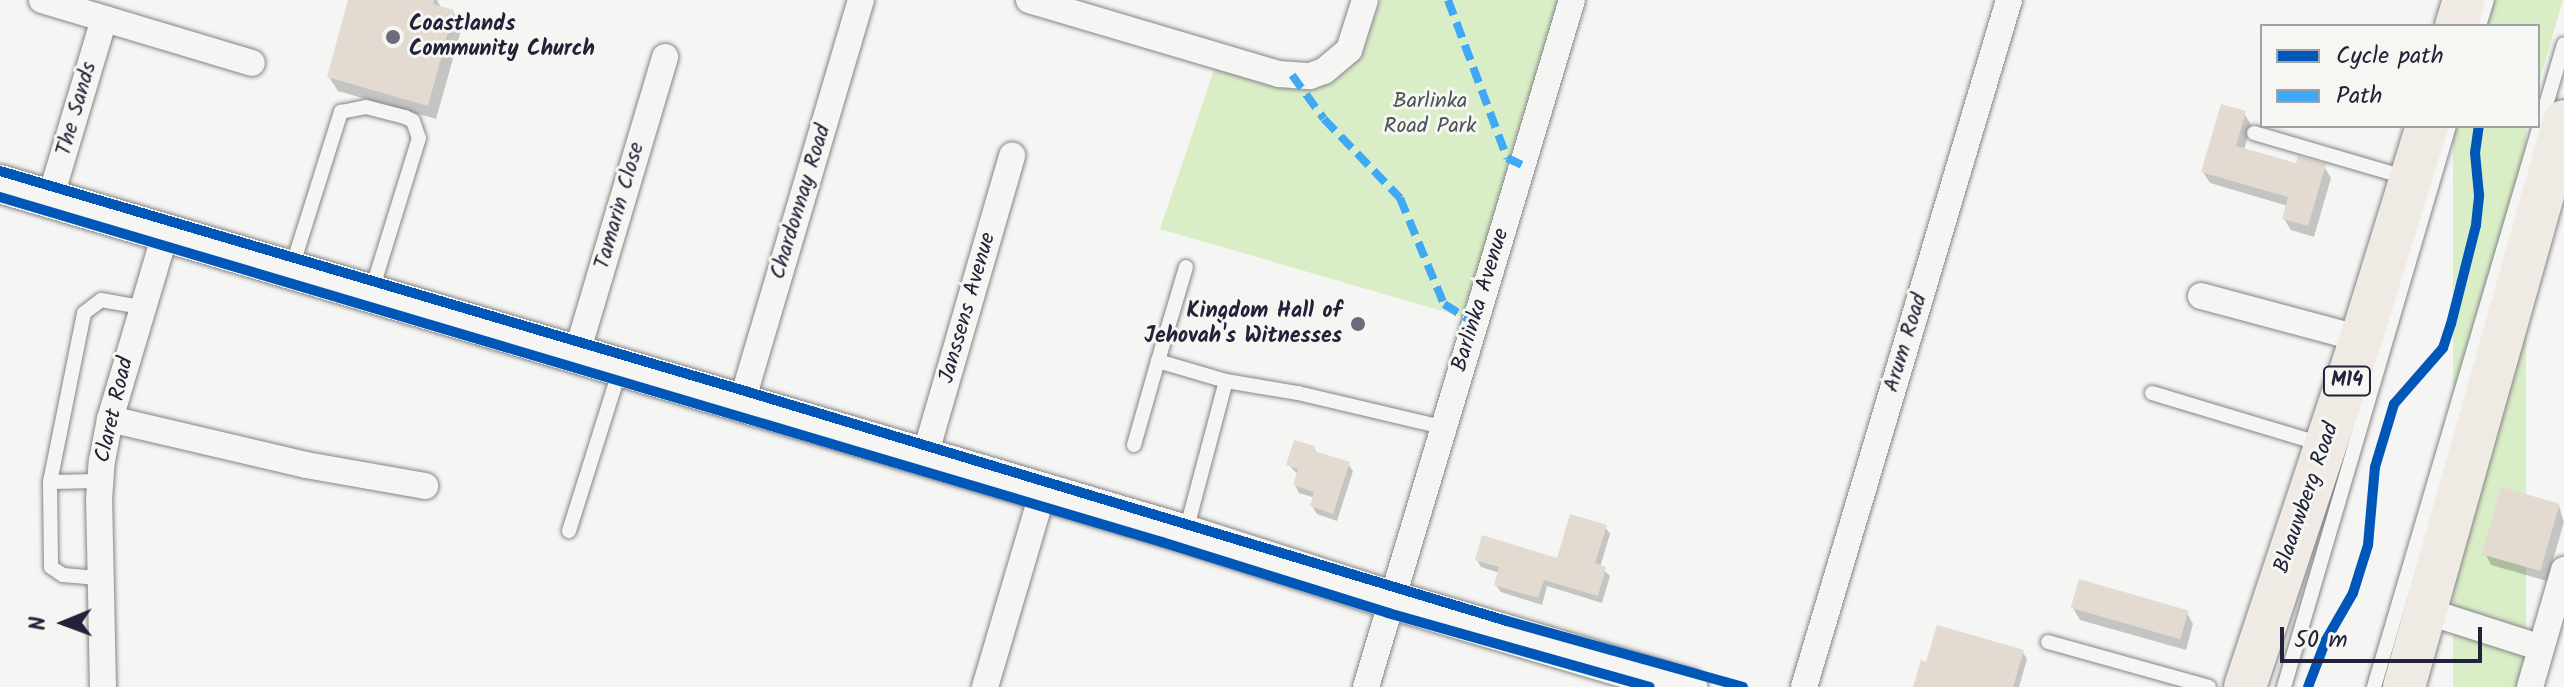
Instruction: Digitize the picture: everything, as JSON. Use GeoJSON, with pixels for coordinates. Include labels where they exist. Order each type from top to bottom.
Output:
{"type":"FeatureCollection","features":[{"type":"Feature","properties":{"kind":"main road"},"geometry":{"type":"LineString","coordinates":[[2457,24],[2464,0]]}},
{"type":"Feature","properties":{"kind":"main road"},"geometry":{"type":"LineString","coordinates":[[2404,687],[2564,121]]}},
{"type":"Feature","properties":{"kind":"main road","name":"Blaauwberg Road"},"geometry":{"type":"LineString","coordinates":[[2245,687],[2361,339],[2426,128]]}},
{"type":"Feature","properties":{"kind":"street"},"geometry":{"type":"LineString","coordinates":[[42,0],[252,63]]}},
{"type":"Feature","properties":{"kind":"street","name":"Chardonnay Road"},"geometry":{"type":"LineString","coordinates":[[741,405],[861,0]]}},
{"type":"Feature","properties":{"kind":"street"},"geometry":{"type":"LineString","coordinates":[[1029,0],[1279,74],[1310,76],[1324,71],[1349,50],[1365,0]]}},
{"type":"Feature","properties":{"kind":"street","name":"Barlinka Avenue"},"geometry":{"type":"LineString","coordinates":[[1366,687],[1572,0]]}},
{"type":"Feature","properties":{"kind":"street","name":"Arum Road"},"geometry":{"type":"LineString","coordinates":[[1804,687],[2009,0]]}},
{"type":"Feature","properties":{"kind":"street","name":"The Sands"},"geometry":{"type":"LineString","coordinates":[[50,199],[104,19]]}},
{"type":"Feature","properties":{"kind":"street","name":"Tamarin Close"},"geometry":{"type":"LineString","coordinates":[[576,356],[665,57]]}},
{"type":"Feature","properties":{"kind":"street","name":"Janssens Avenue"},"geometry":{"type":"LineString","coordinates":[[924,459],[1012,156]]}},
{"type":"Feature","properties":{"kind":"street"},"geometry":{"type":"LineString","coordinates":[[0,184],[1185,534],[1392,600],[1688,687]]}},
{"type":"Feature","properties":{"kind":"street","name":"Claret Road"},"geometry":{"type":"LineString","coordinates":[[103,687],[100,481],[110,419],[165,234]]}},
{"type":"Feature","properties":{"kind":"street"},"geometry":{"type":"LineString","coordinates":[[2201,296],[2361,339]]}},
{"type":"Feature","properties":{"kind":"street"},"geometry":{"type":"LineString","coordinates":[[110,419],[306,465],[425,486]]}},
{"type":"Feature","properties":{"kind":"street"},"geometry":{"type":"LineString","coordinates":[[985,687],[1042,494]]}},
{"type":"Feature","properties":{"kind":"street"},"geometry":{"type":"LineString","coordinates":[[2530,687],[2564,570]]}},
{"type":"Feature","properties":{"kind":"street"},"geometry":{"type":"LineString","coordinates":[[2426,611],[2541,648]]}},
{"type":"Feature","properties":{"kind":"lane"},"geometry":{"type":"LineString","coordinates":[[2480,24],[2487,0]]}},
{"type":"Feature","properties":{"kind":"lane"},"geometry":{"type":"LineString","coordinates":[[2540,125],[2564,44]]}},
{"type":"Feature","properties":{"kind":"lane"},"geometry":{"type":"LineString","coordinates":[[290,271],[341,112],[366,107],[405,117],[413,121],[419,138],[371,295]]}},
{"type":"Feature","properties":{"kind":"lane"},"geometry":{"type":"LineString","coordinates":[[2284,687],[2448,128]]}},
{"type":"Feature","properties":{"kind":"lane"},"geometry":{"type":"LineString","coordinates":[[2374,687],[2539,128]]}},
{"type":"Feature","properties":{"kind":"lane"},"geometry":{"type":"LineString","coordinates":[[2254,133],[2412,180]]}},
{"type":"Feature","properties":{"kind":"lane"},"geometry":{"type":"LineString","coordinates":[[1134,445],[1186,267]]}},
{"type":"Feature","properties":{"kind":"lane"},"geometry":{"type":"LineString","coordinates":[[101,578],[63,575],[51,567],[50,482],[84,313],[101,300],[141,307]]}},
{"type":"Feature","properties":{"kind":"lane"},"geometry":{"type":"LineString","coordinates":[[1158,361],[1226,381],[1298,393],[1442,427]]}},
{"type":"Feature","properties":{"kind":"lane"},"geometry":{"type":"LineString","coordinates":[[569,531],[620,369]]}},
{"type":"Feature","properties":{"kind":"lane"},"geometry":{"type":"LineString","coordinates":[[1185,534],[1226,381]]}},
{"type":"Feature","properties":{"kind":"lane"},"geometry":{"type":"LineString","coordinates":[[2152,393],[2325,446]]}},
{"type":"Feature","properties":{"kind":"lane"},"geometry":{"type":"LineString","coordinates":[[50,482],[100,481]]}},
{"type":"Feature","properties":{"kind":"lane"},"geometry":{"type":"LineString","coordinates":[[2048,642],[2209,687]]}},
{"type":"Feature","properties":{"kind":"green space","name":"Barlinka Road Park"},"geometry":{"type":"Polygon","coordinates":[[[1380,0],[1558,0],[1463,317],[1160,229],[1215,67],[1293,89],[1334,81],[1362,54],[1380,0]]]}},
{"type":"Feature","properties":{"kind":"green space"},"geometry":{"type":"Polygon","coordinates":[[[2491,0],[2563,0],[2540,79],[2540,24],[2484,24],[2491,0]]]}},
{"type":"Feature","properties":{"kind":"green space"},"geometry":{"type":"Polygon","coordinates":[[[2453,128],[2526,128],[2526,687],[2453,687],[2453,128]]]}},
{"type":"Feature","properties":{"kind":"building","name":"Coastlands Community Church"},"geometry":{"type":"Polygon","coordinates":[[[348,0],[434,0],[433,4],[454,10],[428,106],[327,77],[348,0]]]}},
{"type":"Feature","properties":{"kind":"building"},"geometry":{"type":"Polygon","coordinates":[[[2221,104],[2246,111],[2236,146],[2296,163],[2298,156],[2326,164],[2308,226],[2282,219],[2288,197],[2201,172],[2221,104]]]}},
{"type":"Feature","properties":{"kind":"building"},"geometry":{"type":"Polygon","coordinates":[[[1294,440],[1315,446],[1314,451],[1350,462],[1333,514],[1310,506],[1314,492],[1293,485],[1298,469],[1286,465],[1294,440]]]}},
{"type":"Feature","properties":{"kind":"building"},"geometry":{"type":"Polygon","coordinates":[[[2501,487],[2560,504],[2540,571],[2482,554],[2501,487]]]}},
{"type":"Feature","properties":{"kind":"building"},"geometry":{"type":"Polygon","coordinates":[[[1570,514],[1607,525],[1595,563],[1606,567],[1598,596],[1544,580],[1538,598],[1494,585],[1499,567],[1475,560],[1482,535],[1557,558],[1570,514]]]}},
{"type":"Feature","properties":{"kind":"building"},"geometry":{"type":"Polygon","coordinates":[[[2079,579],[2189,610],[2180,639],[2071,608],[2079,579]]]}},
{"type":"Feature","properties":{"kind":"building"},"geometry":{"type":"Polygon","coordinates":[[[1937,625],[2024,650],[2013,687],[1913,687],[1921,660],[1926,662],[1937,625]]]}},
{"type":"Feature","properties":{"kind":"marked path"},"geometry":{"type":"LineString","coordinates":[[1448,0],[1507,158],[1522,165]]}},
{"type":"Feature","properties":{"kind":"marked path"},"geometry":{"type":"LineString","coordinates":[[1292,75],[1324,119],[1400,198],[1444,304],[1474,323]]}},
{"type":"Feature","properties":{"kind":"cycle path"},"geometry":{"type":"LineString","coordinates":[[2308,687],[2326,640],[2353,593],[2368,545],[2375,467],[2394,404],[2443,348],[2451,324],[2476,225],[2479,195],[2475,153],[2479,128]]}},
{"type":"Feature","properties":{"kind":"cycle path"},"geometry":{"type":"LineString","coordinates":[[0,171],[1507,621],[1743,687]]}},
{"type":"Feature","properties":{"kind":"cycle path"},"geometry":{"type":"LineString","coordinates":[[0,197],[1162,542],[1388,613],[1650,687]]}},
{"type":"Feature","properties":{"kind":"place","name":"Coastlands Community Church"},"geometry":{"type":"Point","coordinates":[393,37]}},
{"type":"Feature","properties":{"kind":"place","name":"Kingdom Hall of Jehovah's Witnesses"},"geometry":{"type":"Point","coordinates":[1358,324]}}]}
